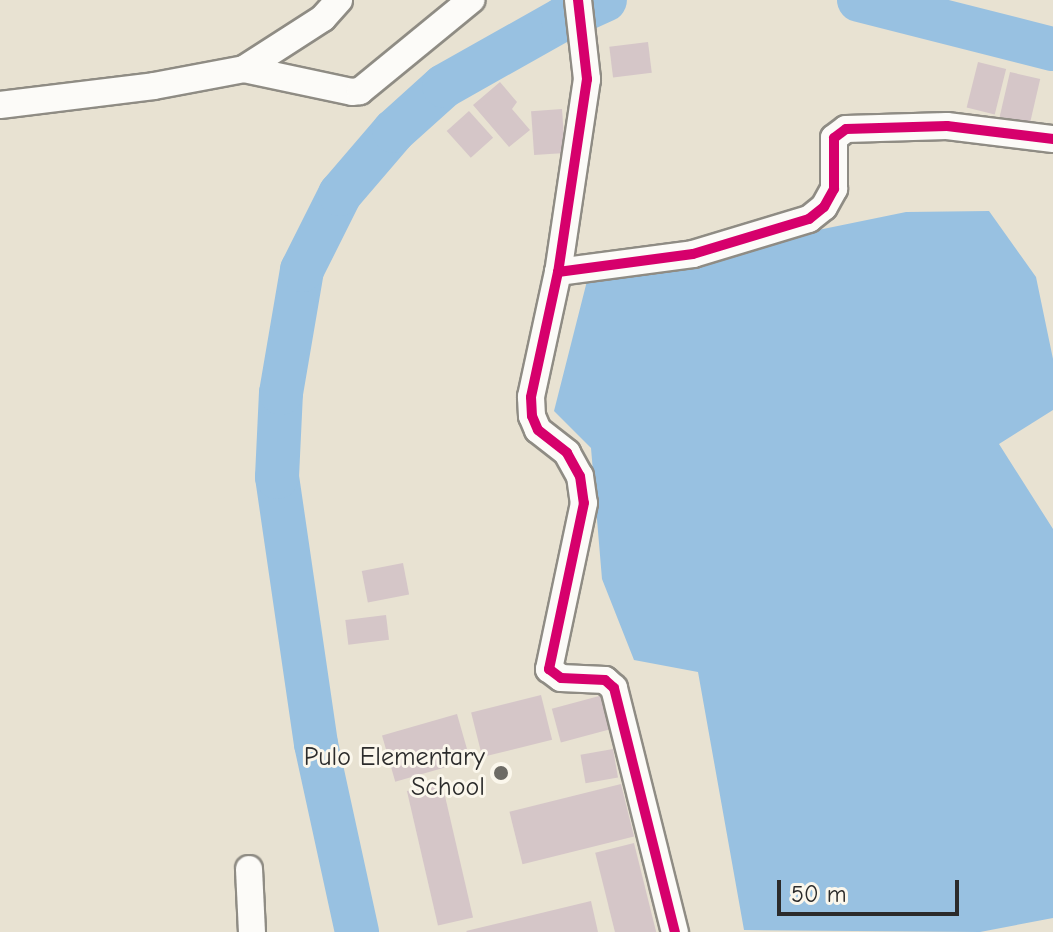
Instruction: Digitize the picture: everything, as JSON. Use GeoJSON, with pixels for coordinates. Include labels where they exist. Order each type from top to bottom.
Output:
{"type":"FeatureCollection","features":[{"type":"Feature","properties":{"kind":"street"},"geometry":{"type":"LineString","coordinates":[[0,105],[126,90],[244,69],[323,18],[339,0]]}},
{"type":"Feature","properties":{"kind":"street"},"geometry":{"type":"LineString","coordinates":[[244,69],[336,90],[360,91],[471,0]]}},
{"type":"Feature","properties":{"kind":"street"},"geometry":{"type":"LineString","coordinates":[[578,0],[587,54],[585,103],[558,272],[531,397],[532,416],[538,430],[567,453],[580,476],[584,503],[549,669],[561,678],[605,680],[614,688],[671,928],[675,932]]}},
{"type":"Feature","properties":{"kind":"street"},"geometry":{"type":"LineString","coordinates":[[558,272],[693,254],[809,219],[824,207],[834,189],[834,138],[846,129],[947,126],[1053,139]]}},
{"type":"Feature","properties":{"kind":"street"},"geometry":{"type":"LineString","coordinates":[[249,869],[252,932]]}},
{"type":"Feature","properties":{"kind":"water"},"geometry":{"type":"Polygon","coordinates":[[[989,211],[1036,277],[1053,359],[1053,410],[999,444],[1053,529],[1053,918],[980,932],[744,930],[698,672],[634,660],[602,579],[591,448],[554,411],[588,277],[906,212],[989,211]]]}},
{"type":"Feature","properties":{"kind":"building"},"geometry":{"type":"Polygon","coordinates":[[[648,42],[652,73],[613,78],[609,47],[648,42]]]}},
{"type":"Feature","properties":{"kind":"building"},"geometry":{"type":"Polygon","coordinates":[[[978,62],[1006,69],[995,115],[967,108],[978,62]]]}},
{"type":"Feature","properties":{"kind":"building"},"geometry":{"type":"Polygon","coordinates":[[[1010,72],[1040,79],[1030,124],[1000,117],[1010,72]]]}},
{"type":"Feature","properties":{"kind":"building"},"geometry":{"type":"Polygon","coordinates":[[[500,82],[517,102],[512,109],[530,130],[509,147],[473,105],[500,82]]]}},
{"type":"Feature","properties":{"kind":"building"},"geometry":{"type":"Polygon","coordinates":[[[562,109],[565,153],[534,155],[531,111],[562,109]]]}},
{"type":"Feature","properties":{"kind":"building"},"geometry":{"type":"Polygon","coordinates":[[[469,111],[493,138],[471,158],[447,131],[469,111]]]}},
{"type":"Feature","properties":{"kind":"building"},"geometry":{"type":"Polygon","coordinates":[[[403,563],[409,594],[368,602],[362,571],[403,563]]]}},
{"type":"Feature","properties":{"kind":"building"},"geometry":{"type":"Polygon","coordinates":[[[386,615],[389,640],[348,645],[345,620],[386,615]]]}},
{"type":"Feature","properties":{"kind":"building"},"geometry":{"type":"Polygon","coordinates":[[[541,695],[552,740],[482,757],[471,712],[541,695]]]}},
{"type":"Feature","properties":{"kind":"building"},"geometry":{"type":"Polygon","coordinates":[[[603,695],[612,729],[561,743],[552,709],[603,695]]]}},
{"type":"Feature","properties":{"kind":"building"},"geometry":{"type":"Polygon","coordinates":[[[457,714],[470,760],[395,782],[382,735],[457,714]]]}},
{"type":"Feature","properties":{"kind":"building"},"geometry":{"type":"Polygon","coordinates":[[[613,749],[618,778],[586,783],[581,755],[613,749]]]}},
{"type":"Feature","properties":{"kind":"building"},"geometry":{"type":"Polygon","coordinates":[[[442,783],[473,917],[438,926],[407,791],[442,783]]]}},
{"type":"Feature","properties":{"kind":"building"},"geometry":{"type":"Polygon","coordinates":[[[621,784],[634,836],[522,864],[509,812],[621,784]]]}},
{"type":"Feature","properties":{"kind":"building"},"geometry":{"type":"Polygon","coordinates":[[[634,843],[656,932],[615,932],[595,853],[634,843]]]}},
{"type":"Feature","properties":{"kind":"building"},"geometry":{"type":"Polygon","coordinates":[[[591,901],[598,932],[466,931],[591,901]]]}},
{"type":"Feature","properties":{"kind":"waterway"},"geometry":{"type":"LineString","coordinates":[[357,932],[316,744],[277,477],[281,393],[302,270],[340,194],[394,131],[444,86],[563,19],[605,0]]}},
{"type":"Feature","properties":{"kind":"waterway"},"geometry":{"type":"LineString","coordinates":[[859,0],[1053,49]]}},
{"type":"Feature","properties":{"kind":"cycle path"},"geometry":{"type":"LineString","coordinates":[[578,0],[587,79],[558,272],[693,254],[809,219],[824,207],[834,189],[834,138],[846,129],[947,126],[1053,139]]}},
{"type":"Feature","properties":{"kind":"cycle path"},"geometry":{"type":"LineString","coordinates":[[558,272],[531,397],[532,416],[538,430],[567,453],[580,476],[584,503],[549,669],[561,678],[605,680],[614,688],[675,932]]}},
{"type":"Feature","properties":{"kind":"place","name":"Pulo Elementary School"},"geometry":{"type":"Point","coordinates":[501,773]}}]}
